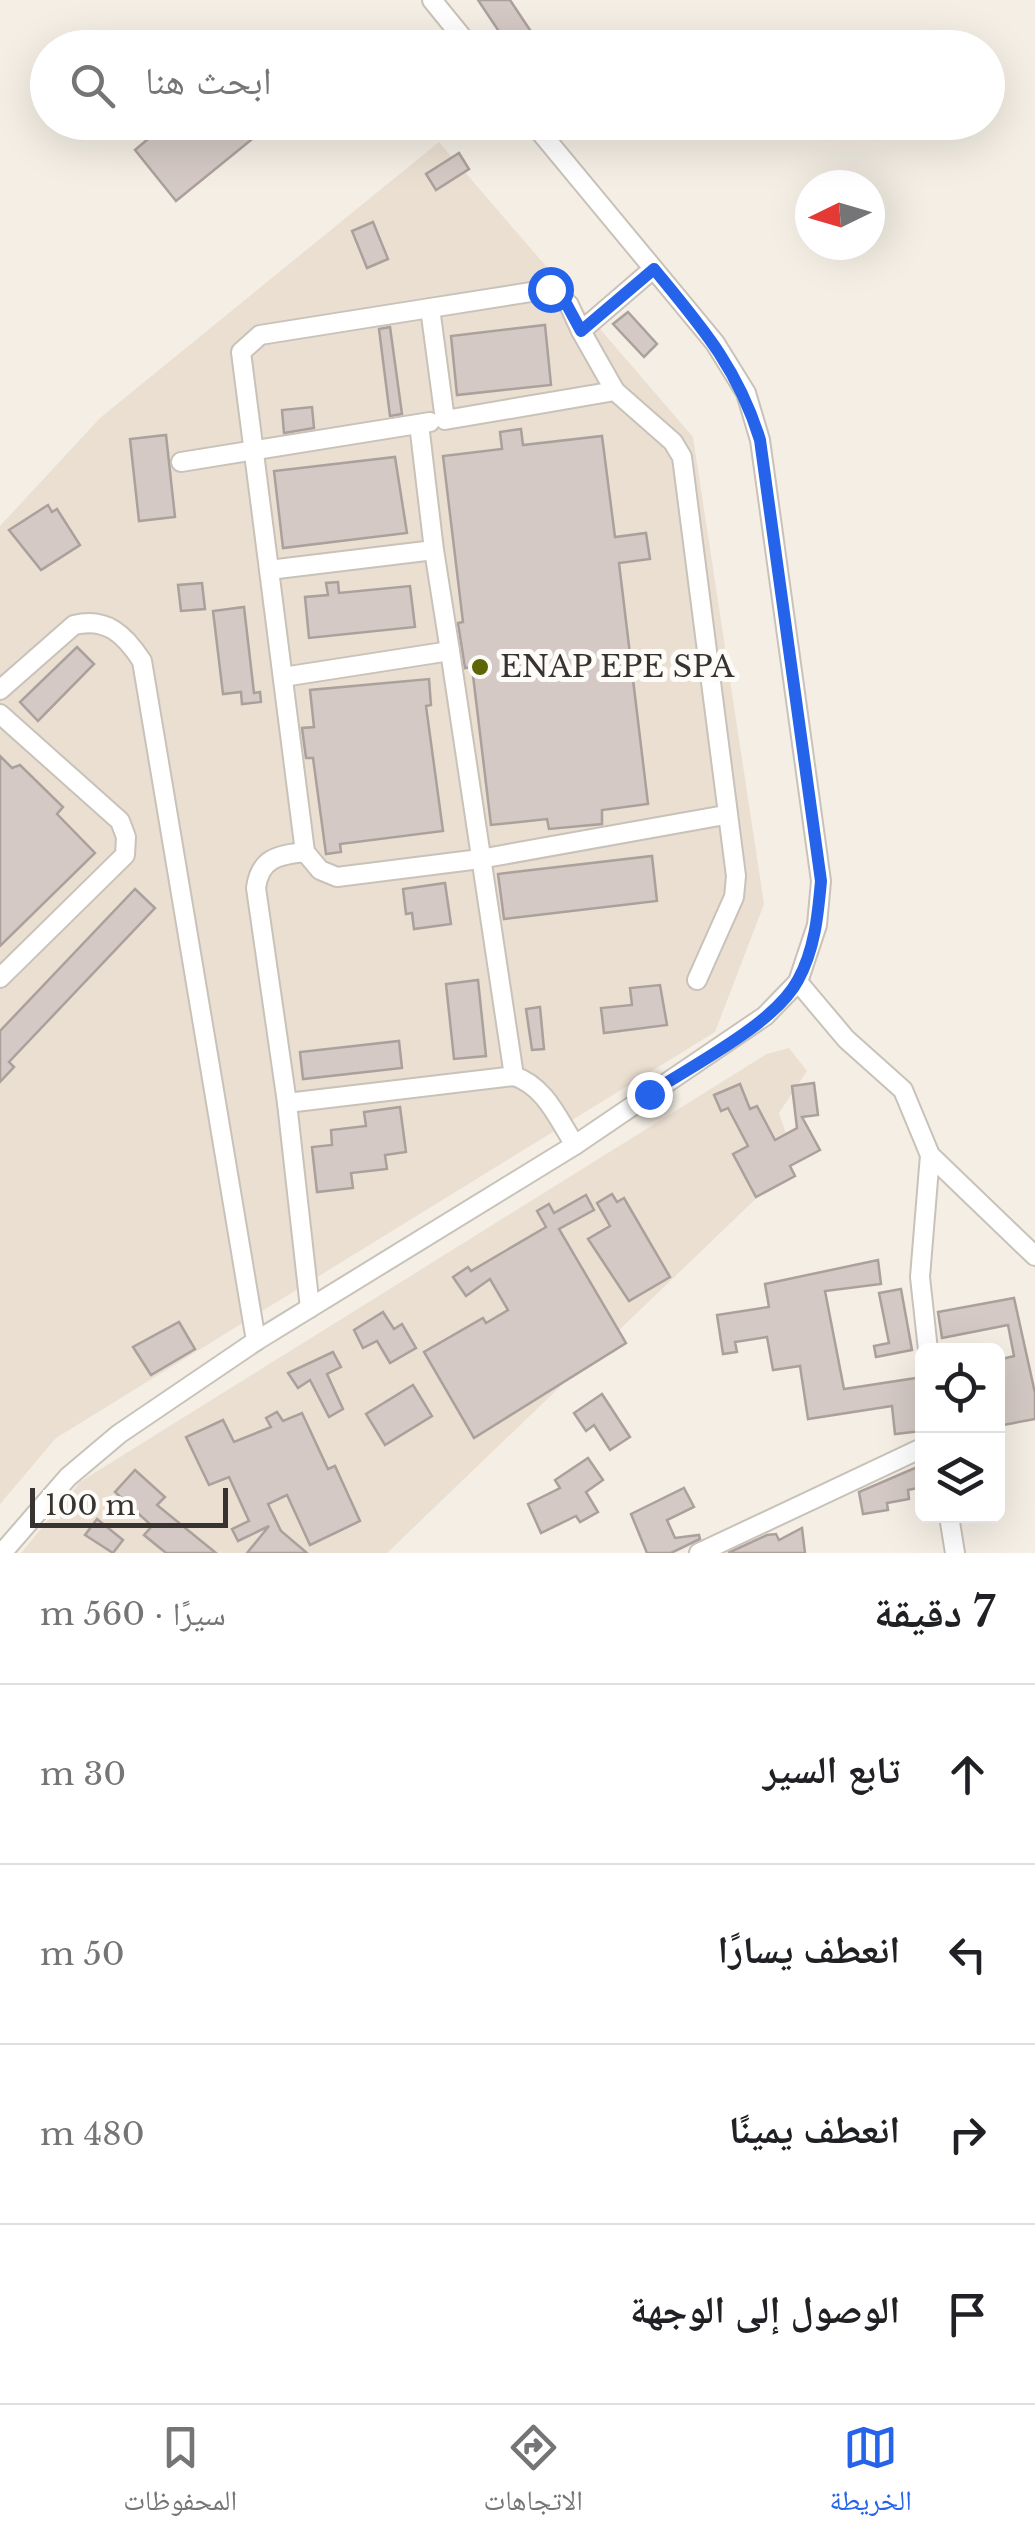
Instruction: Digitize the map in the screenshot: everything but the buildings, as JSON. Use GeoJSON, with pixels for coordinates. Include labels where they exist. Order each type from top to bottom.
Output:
{"type":"FeatureCollection","features":[{"type":"Feature","properties":{"kind":"street"},"geometry":{"type":"LineString","coordinates":[[432,0],[456,30]]}},
{"type":"Feature","properties":{"kind":"street"},"geometry":{"type":"LineString","coordinates":[[2,1553],[68,1477],[119,1434],[256,1341],[574,1145],[766,1016],[798,982],[818,925],[821,881],[760,440],[746,393],[715,343],[547,140]]}},
{"type":"Feature","properties":{"kind":"street"},"geometry":{"type":"LineString","coordinates":[[581,331],[654,269]]}},
{"type":"Feature","properties":{"kind":"street"},"geometry":{"type":"LineString","coordinates":[[697,980],[734,898],[736,876],[725,815],[682,457],[673,442],[615,390],[561,294],[550,289],[252,339],[241,352],[253,451],[305,852],[320,870],[336,878],[480,859],[725,815]]}},
{"type":"Feature","properties":{"kind":"street"},"geometry":{"type":"LineString","coordinates":[[430,308],[445,420]]}},
{"type":"Feature","properties":{"kind":"street"},"geometry":{"type":"LineString","coordinates":[[181,462],[615,390]]}},
{"type":"Feature","properties":{"kind":"street"},"geometry":{"type":"LineString","coordinates":[[419,424],[434,550],[514,1076]]}},
{"type":"Feature","properties":{"kind":"street"},"geometry":{"type":"LineString","coordinates":[[269,570],[434,550]]}},
{"type":"Feature","properties":{"kind":"street"},"geometry":{"type":"LineString","coordinates":[[0,690],[74,625],[89,621],[106,624],[127,638],[142,661],[256,1341]]}},
{"type":"Feature","properties":{"kind":"street"},"geometry":{"type":"LineString","coordinates":[[283,678],[450,652]]}},
{"type":"Feature","properties":{"kind":"street"},"geometry":{"type":"LineString","coordinates":[[0,714],[120,822],[126,837],[125,854],[0,978]]}},
{"type":"Feature","properties":{"kind":"street"},"geometry":{"type":"LineString","coordinates":[[305,852],[277,856],[264,864],[256,888],[287,1103],[310,1308]]}},
{"type":"Feature","properties":{"kind":"street"},"geometry":{"type":"LineString","coordinates":[[798,982],[846,1039],[903,1090],[930,1155],[1035,1256]]}},
{"type":"Feature","properties":{"kind":"street"},"geometry":{"type":"LineString","coordinates":[[287,1103],[514,1076],[530,1081],[541,1092],[574,1145]]}},
{"type":"Feature","properties":{"kind":"street"},"geometry":{"type":"LineString","coordinates":[[927,1343],[920,1277],[930,1155]]}},
{"type":"Feature","properties":{"kind":"street"},"geometry":{"type":"LineString","coordinates":[[711,1551],[915,1451]]}},
{"type":"Feature","properties":{"kind":"street"},"geometry":{"type":"LineString","coordinates":[[950,1523],[954,1553]]}},
{"type":"Feature","properties":{"kind":"shaded area"},"geometry":{"type":"Polygon","coordinates":[[[439,142],[693,437],[764,904],[715,1032],[56,1438],[0,1504],[0,526],[100,418],[439,142]]]}},
{"type":"Feature","properties":{"kind":"shaded area"},"geometry":{"type":"Polygon","coordinates":[[[789,1048],[807,1071],[779,1113],[795,1161],[387,1553],[21,1553],[80,1482],[767,1054],[789,1048]]]}},
{"type":"Feature","properties":{"kind":"place","name":"ENAP EPE SPA"},"geometry":{"type":"Point","coordinates":[480,667]}},
{"type":"Feature","properties":{"kind":"route"},"geometry":{"type":"LineString","coordinates":[[550,289],[569,304],[581,331],[654,269],[715,343],[746,393],[760,440],[821,881],[818,925],[798,982],[766,1016],[649,1094]]}}]}
